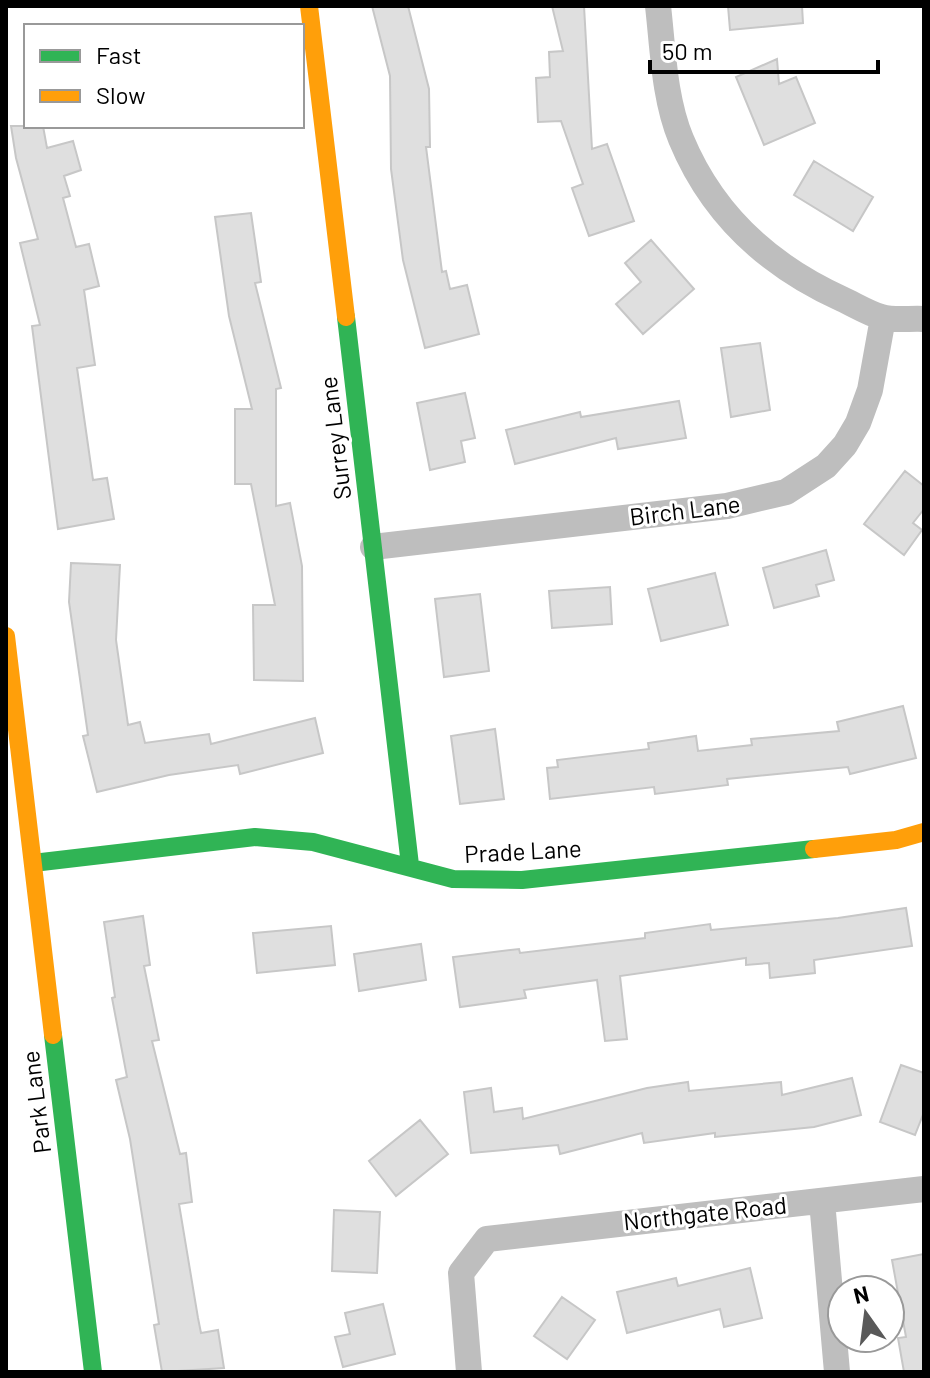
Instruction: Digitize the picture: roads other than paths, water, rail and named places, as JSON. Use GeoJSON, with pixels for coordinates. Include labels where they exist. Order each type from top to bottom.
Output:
{"type":"FeatureCollection","features":[{"type":"Feature","properties":{"kind":"street","name":"Surrey Lane"},"geometry":{"type":"LineString","coordinates":[[309,6],[410,865]]}},
{"type":"Feature","properties":{"kind":"street"},"geometry":{"type":"LineString","coordinates":[[658,6],[673,110],[680,137],[700,178],[739,232],[807,284],[883,318],[924,319]]}},
{"type":"Feature","properties":{"kind":"street","name":"Birch Lane"},"geometry":{"type":"LineString","coordinates":[[373,547],[727,506],[760,501],[786,492],[826,466],[845,445],[858,423],[870,390],[883,318]]}},
{"type":"Feature","properties":{"kind":"street","name":"Park Lane"},"geometry":{"type":"LineString","coordinates":[[6,636],[93,1372]]}},
{"type":"Feature","properties":{"kind":"street","name":"Prade Lane"},"geometry":{"type":"LineString","coordinates":[[33,863],[255,837],[313,842],[410,865],[453,879],[522,880],[896,840],[924,832]]}},
{"type":"Feature","properties":{"kind":"street","name":"Northgate Road"},"geometry":{"type":"LineString","coordinates":[[469,1372],[461,1273],[487,1239],[924,1189]]}},
{"type":"Feature","properties":{"kind":"street"},"geometry":{"type":"LineString","coordinates":[[822,1201],[837,1372]]}}]}
